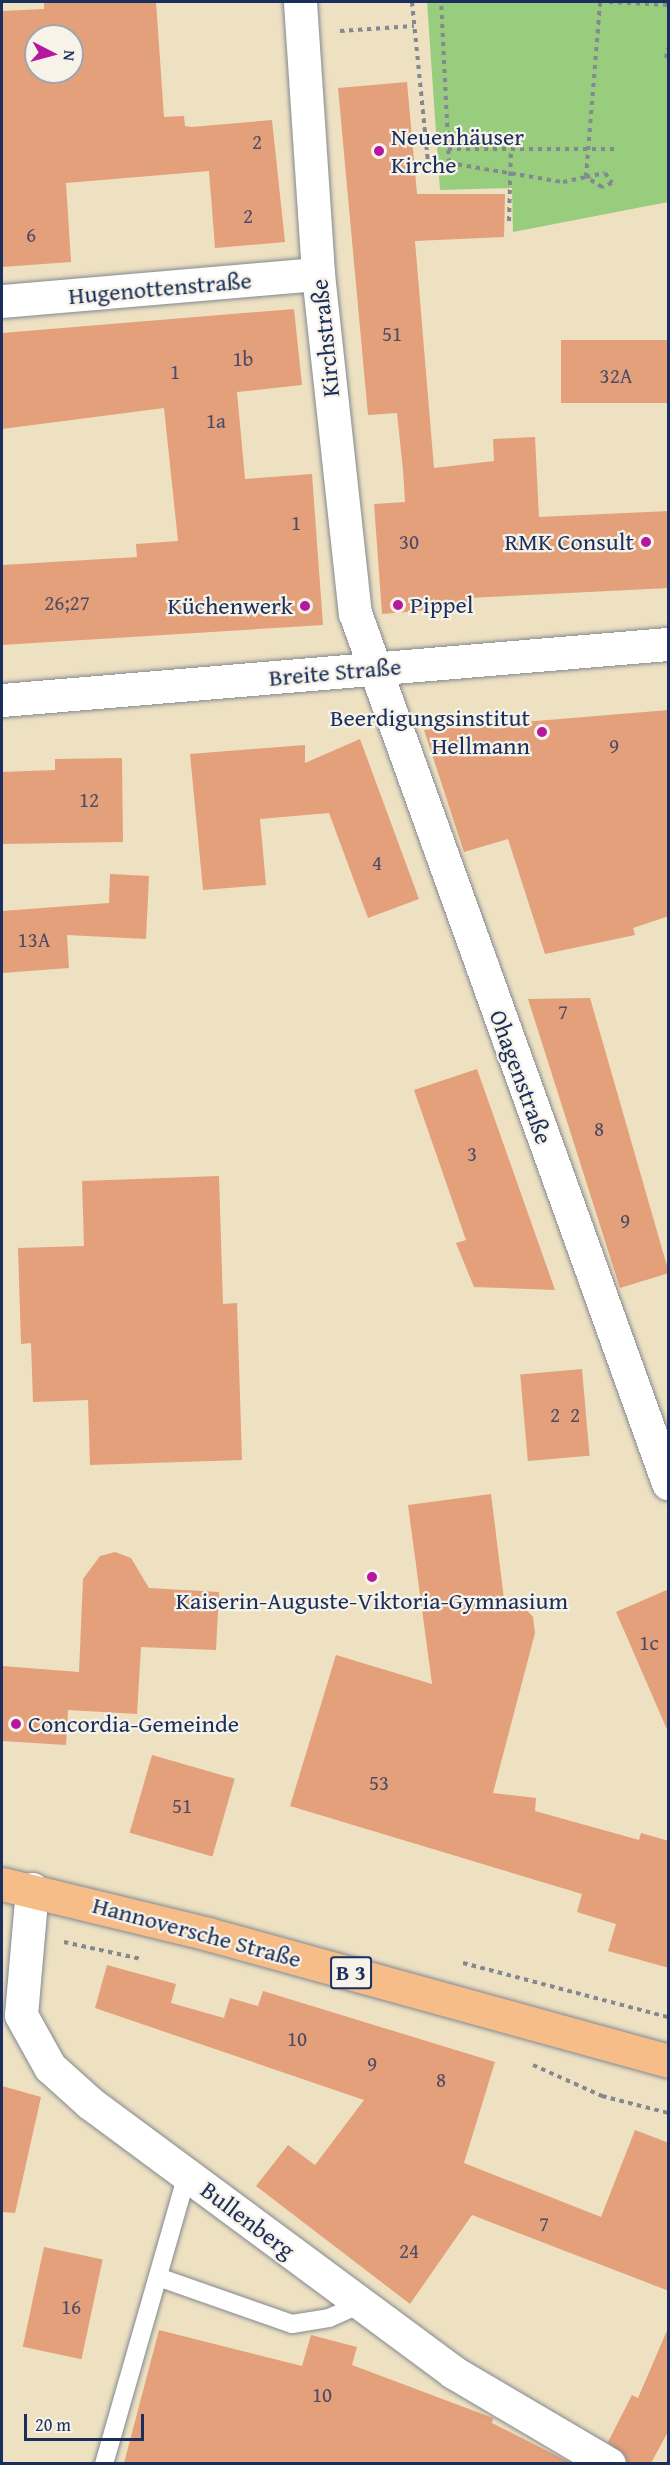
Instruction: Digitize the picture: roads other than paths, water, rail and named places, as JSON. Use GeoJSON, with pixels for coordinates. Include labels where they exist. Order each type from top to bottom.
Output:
{"type":"FeatureCollection","features":[{"type":"Feature","properties":{"kind":"main road","name":"Hannoversche Straße"},"geometry":{"type":"LineString","coordinates":[[17,1887],[669,2061]]}},
{"type":"Feature","properties":{"kind":"street","name":"Kirchstraße"},"geometry":{"type":"LineString","coordinates":[[300,2],[318,274],[355,613],[376,669]]}},
{"type":"Feature","properties":{"kind":"street","name":"Hugenottenstraße"},"geometry":{"type":"LineString","coordinates":[[2,301],[318,274]]}},
{"type":"Feature","properties":{"kind":"street","name":"Breite Straße"},"geometry":{"type":"LineString","coordinates":[[2,700],[669,644]]}},
{"type":"Feature","properties":{"kind":"street","name":"Ohagenstraße"},"geometry":{"type":"LineString","coordinates":[[376,669],[669,1483]]}},
{"type":"Feature","properties":{"kind":"street","name":"Bullenberg"},"geometry":{"type":"LineString","coordinates":[[17,1887],[24,1932],[21,2015],[50,2067],[187,2175],[453,2372],[609,2463]]}},
{"type":"Feature","properties":{"kind":"lane"},"geometry":{"type":"LineString","coordinates":[[104,2463],[187,2175]]}},
{"type":"Feature","properties":{"kind":"lane"},"geometry":{"type":"LineString","coordinates":[[158,2277],[292,2324],[329,2318],[361,2304]]}},
{"type":"Feature","properties":{"kind":"place","name":"Neuenhäuser Kirche"},"geometry":{"type":"Point","coordinates":[379,151]}},
{"type":"Feature","properties":{"kind":"place","name":"RMK Consult"},"geometry":{"type":"Point","coordinates":[646,542]}},
{"type":"Feature","properties":{"kind":"place","name":"Pippel"},"geometry":{"type":"Point","coordinates":[398,605]}},
{"type":"Feature","properties":{"kind":"place","name":"Küchenwerk"},"geometry":{"type":"Point","coordinates":[305,606]}},
{"type":"Feature","properties":{"kind":"place","name":"Beerdigungsinstitut Hellmann"},"geometry":{"type":"Point","coordinates":[542,732]}},
{"type":"Feature","properties":{"kind":"place","name":"Kaiserin-Auguste-Viktoria-Gymnasium"},"geometry":{"type":"Point","coordinates":[372,1577]}},
{"type":"Feature","properties":{"kind":"place","name":"Concordia-Gemeinde"},"geometry":{"type":"Point","coordinates":[16,1724]}}]}
